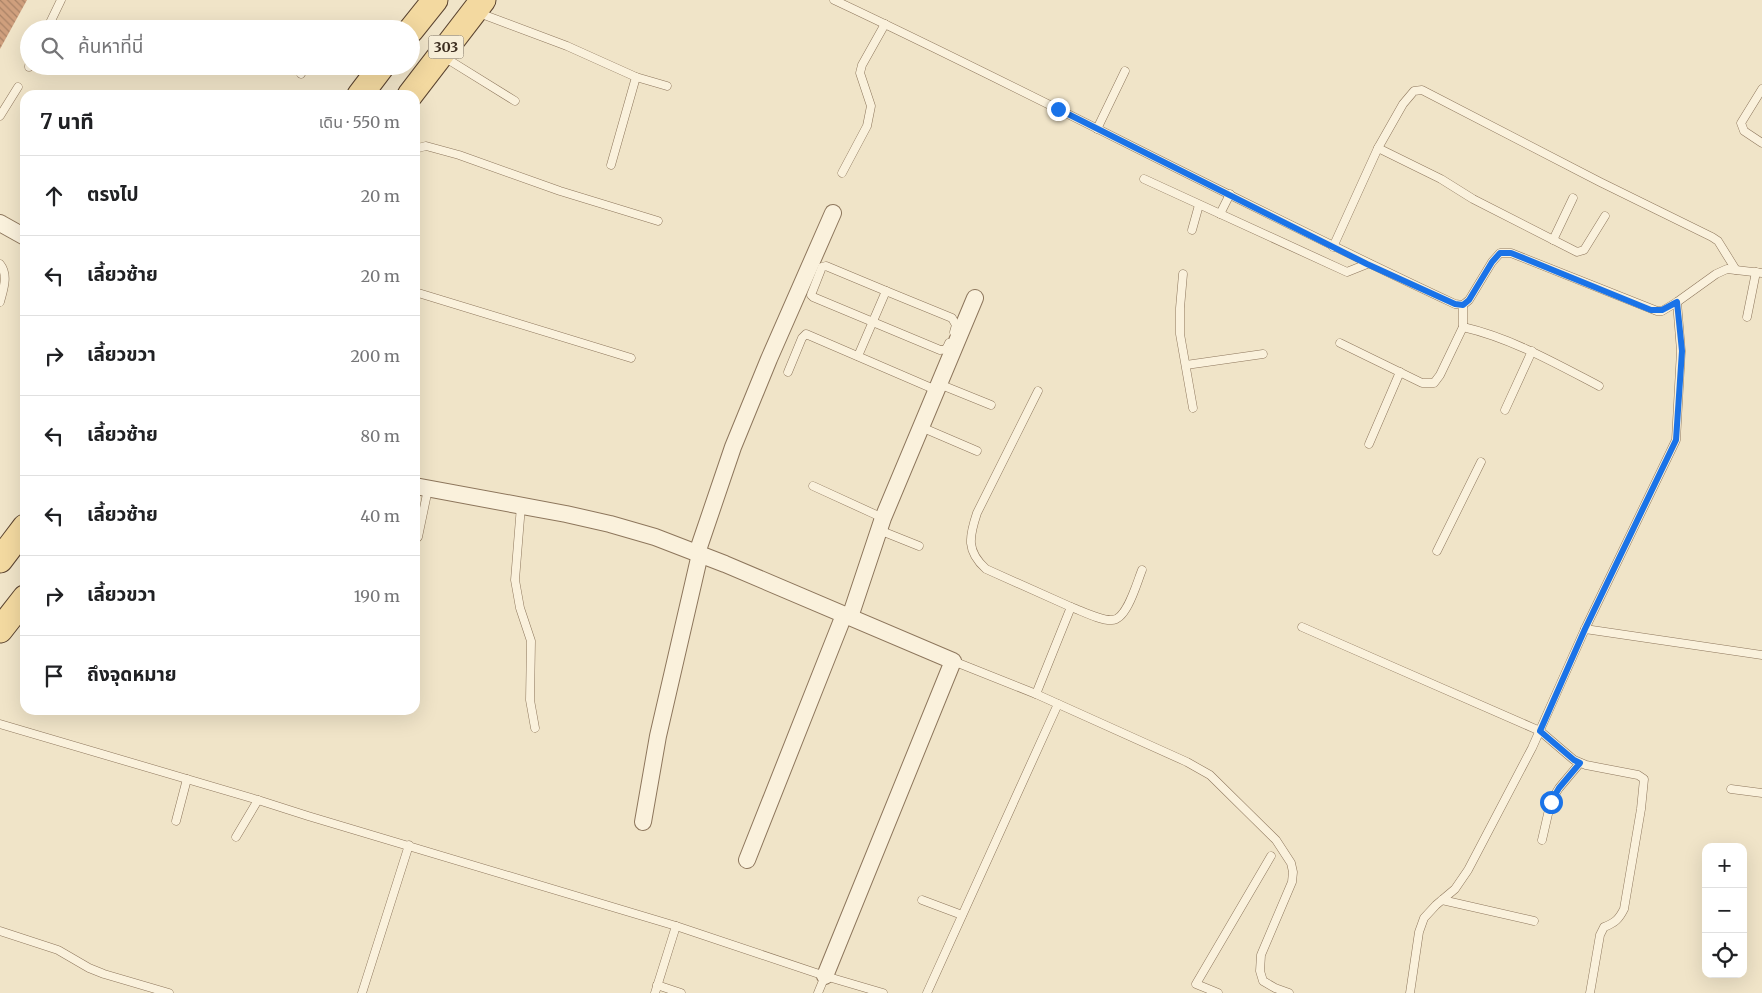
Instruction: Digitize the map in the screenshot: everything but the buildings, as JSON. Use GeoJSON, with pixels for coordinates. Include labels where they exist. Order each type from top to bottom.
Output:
{"type":"FeatureCollection","features":[{"type":"Feature","properties":{"kind":"main road","name":"303"},"geometry":{"type":"LineString","coordinates":[[419,20],[435,0]]}},
{"type":"Feature","properties":{"kind":"main road","name":"303"},"geometry":{"type":"LineString","coordinates":[[414,90],[479,6]]}},
{"type":"Feature","properties":{"kind":"main road"},"geometry":{"type":"LineString","coordinates":[[363,90],[372,75]]}},
{"type":"Feature","properties":{"kind":"main road"},"geometry":{"type":"LineString","coordinates":[[0,560],[20,534]]}},
{"type":"Feature","properties":{"kind":"main road"},"geometry":{"type":"LineString","coordinates":[[0,630],[20,604]]}},
{"type":"Feature","properties":{"kind":"street"},"geometry":{"type":"LineString","coordinates":[[643,822],[658,736],[699,553],[733,447],[833,213]]}},
{"type":"Feature","properties":{"kind":"street"},"geometry":{"type":"LineString","coordinates":[[0,223],[20,234]]}},
{"type":"Feature","properties":{"kind":"street"},"geometry":{"type":"LineString","coordinates":[[747,860],[847,616],[881,524],[975,298]]}},
{"type":"Feature","properties":{"kind":"street"},"geometry":{"type":"LineString","coordinates":[[422,488],[566,514],[655,537],[699,553],[953,661],[825,976]]}},
{"type":"Feature","properties":{"kind":"lane"},"geometry":{"type":"LineString","coordinates":[[52,20],[62,0]]}},
{"type":"Feature","properties":{"kind":"lane"},"geometry":{"type":"LineString","coordinates":[[834,0],[964,62],[1367,264],[1455,304],[1463,305],[1469,300],[1492,262],[1500,253],[1511,253],[1651,310],[1662,310],[1677,302],[1716,274],[1727,269],[1759,272],[1747,317]]}},
{"type":"Feature","properties":{"kind":"lane"},"geometry":{"type":"LineString","coordinates":[[479,6],[636,76],[667,86]]}},
{"type":"Feature","properties":{"kind":"lane"},"geometry":{"type":"LineString","coordinates":[[842,173],[867,126],[871,106],[860,73],[862,65],[885,24]]}},
{"type":"Feature","properties":{"kind":"lane"},"geometry":{"type":"LineString","coordinates":[[440,55],[515,101]]}},
{"type":"Feature","properties":{"kind":"lane"},"geometry":{"type":"LineString","coordinates":[[1097,129],[1125,71]]}},
{"type":"Feature","properties":{"kind":"lane"},"geometry":{"type":"LineString","coordinates":[[611,165],[636,76]]}},
{"type":"Feature","properties":{"kind":"lane"},"geometry":{"type":"LineString","coordinates":[[0,116],[18,87]]}},
{"type":"Feature","properties":{"kind":"lane"},"geometry":{"type":"LineString","coordinates":[[1762,89],[1741,123],[1744,131],[1762,143]]}},
{"type":"Feature","properties":{"kind":"lane"},"geometry":{"type":"LineString","coordinates":[[1334,246],[1378,148],[1409,96],[1414,91],[1422,90],[1600,182],[1712,237],[1718,241],[1736,270]]}},
{"type":"Feature","properties":{"kind":"lane"},"geometry":{"type":"LineString","coordinates":[[420,148],[426,146],[451,153],[560,191],[658,221]]}},
{"type":"Feature","properties":{"kind":"lane"},"geometry":{"type":"LineString","coordinates":[[1378,148],[1441,179],[1473,199],[1577,252],[1584,250],[1605,216]]}},
{"type":"Feature","properties":{"kind":"lane"},"geometry":{"type":"LineString","coordinates":[[1144,179],[1347,272],[1367,264]]}},
{"type":"Feature","properties":{"kind":"lane"},"geometry":{"type":"LineString","coordinates":[[1220,214],[1230,194]]}},
{"type":"Feature","properties":{"kind":"lane"},"geometry":{"type":"LineString","coordinates":[[1553,240],[1574,198]]}},
{"type":"Feature","properties":{"kind":"lane"},"geometry":{"type":"LineString","coordinates":[[1192,230],[1199,204]]}},
{"type":"Feature","properties":{"kind":"lane"},"geometry":{"type":"LineString","coordinates":[[0,264],[6,276],[0,302]]}},
{"type":"Feature","properties":{"kind":"lane"},"geometry":{"type":"LineString","coordinates":[[826,266],[886,290],[952,318],[956,325],[947,348],[940,350],[811,295],[822,268],[826,266]]}},
{"type":"Feature","properties":{"kind":"lane"},"geometry":{"type":"LineString","coordinates":[[1183,274],[1180,334],[1193,408]]}},
{"type":"Feature","properties":{"kind":"lane"},"geometry":{"type":"LineString","coordinates":[[858,356],[886,290]]}},
{"type":"Feature","properties":{"kind":"lane"},"geometry":{"type":"LineString","coordinates":[[420,294],[631,358]]}},
{"type":"Feature","properties":{"kind":"lane"},"geometry":{"type":"LineString","coordinates":[[1410,993],[1419,932],[1424,918],[1455,889],[1468,870],[1540,731],[1585,629],[1676,440],[1682,351],[1677,302]]}},
{"type":"Feature","properties":{"kind":"lane"},"geometry":{"type":"LineString","coordinates":[[1340,342],[1422,383],[1434,382],[1440,375],[1463,327],[1463,305]]}},
{"type":"Feature","properties":{"kind":"lane"},"geometry":{"type":"LineString","coordinates":[[1463,327],[1480,331],[1532,351],[1599,386]]}},
{"type":"Feature","properties":{"kind":"lane"},"geometry":{"type":"LineString","coordinates":[[788,372],[802,338],[806,334],[937,387],[991,405]]}},
{"type":"Feature","properties":{"kind":"lane"},"geometry":{"type":"LineString","coordinates":[[1505,410],[1532,351]]}},
{"type":"Feature","properties":{"kind":"lane"},"geometry":{"type":"LineString","coordinates":[[1186,365],[1263,354]]}},
{"type":"Feature","properties":{"kind":"lane"},"geometry":{"type":"LineString","coordinates":[[1369,444],[1400,372]]}},
{"type":"Feature","properties":{"kind":"lane"},"geometry":{"type":"LineString","coordinates":[[1038,391],[977,513],[970,543],[976,560],[986,569],[1072,607],[1114,621],[1121,617],[1126,610],[1142,570]]}},
{"type":"Feature","properties":{"kind":"lane"},"geometry":{"type":"LineString","coordinates":[[921,427],[977,451]]}},
{"type":"Feature","properties":{"kind":"lane"},"geometry":{"type":"LineString","coordinates":[[1437,551],[1481,462]]}},
{"type":"Feature","properties":{"kind":"lane"},"geometry":{"type":"LineString","coordinates":[[813,486],[919,546]]}},
{"type":"Feature","properties":{"kind":"lane"},"geometry":{"type":"LineString","coordinates":[[420,512],[422,488]]}},
{"type":"Feature","properties":{"kind":"lane"},"geometry":{"type":"LineString","coordinates":[[521,506],[514,580],[520,608],[531,640],[530,700],[535,728]]}},
{"type":"Feature","properties":{"kind":"lane"},"geometry":{"type":"LineString","coordinates":[[1036,694],[1072,607]]}},
{"type":"Feature","properties":{"kind":"lane"},"geometry":{"type":"LineString","coordinates":[[1302,627],[1540,731],[1580,763],[1638,775],[1644,780],[1624,909],[1620,918],[1614,924],[1604,927],[1600,935],[1590,993]]}},
{"type":"Feature","properties":{"kind":"lane"},"geometry":{"type":"LineString","coordinates":[[1585,629],[1762,656]]}},
{"type":"Feature","properties":{"kind":"lane"},"geometry":{"type":"LineString","coordinates":[[953,661],[1036,694],[1188,762],[1210,775],[1276,840],[1291,863],[1293,872],[1292,882],[1261,955],[1260,971],[1263,981],[1288,993]]}},
{"type":"Feature","properties":{"kind":"lane"},"geometry":{"type":"LineString","coordinates":[[927,993],[1058,704]]}},
{"type":"Feature","properties":{"kind":"lane"},"geometry":{"type":"LineString","coordinates":[[0,724],[676,926],[825,976],[883,993]]}},
{"type":"Feature","properties":{"kind":"lane"},"geometry":{"type":"LineString","coordinates":[[1542,840],[1551,802],[1563,783],[1580,763]]}},
{"type":"Feature","properties":{"kind":"lane"},"geometry":{"type":"LineString","coordinates":[[176,821],[188,779]]}},
{"type":"Feature","properties":{"kind":"lane"},"geometry":{"type":"LineString","coordinates":[[1731,789],[1762,794]]}},
{"type":"Feature","properties":{"kind":"lane"},"geometry":{"type":"LineString","coordinates":[[236,837],[258,800]]}},
{"type":"Feature","properties":{"kind":"lane"},"geometry":{"type":"LineString","coordinates":[[362,993],[409,846]]}},
{"type":"Feature","properties":{"kind":"lane"},"geometry":{"type":"LineString","coordinates":[[1218,993],[1196,984],[1271,856]]}},
{"type":"Feature","properties":{"kind":"lane"},"geometry":{"type":"LineString","coordinates":[[922,900],[962,915]]}},
{"type":"Feature","properties":{"kind":"lane"},"geometry":{"type":"LineString","coordinates":[[1442,900],[1534,921]]}},
{"type":"Feature","properties":{"kind":"lane"},"geometry":{"type":"LineString","coordinates":[[676,926],[656,989],[682,993]]}},
{"type":"Feature","properties":{"kind":"lane"},"geometry":{"type":"LineString","coordinates":[[0,932],[58,950],[89,968],[104,974],[169,993]]}},
{"type":"Feature","properties":{"kind":"lane"},"geometry":{"type":"LineString","coordinates":[[818,993],[825,976]]}},
{"type":"Feature","properties":{"kind":"route"},"geometry":{"type":"LineString","coordinates":[[1058,109],[1367,264],[1455,304],[1463,305],[1469,300],[1492,262],[1500,253],[1511,253],[1651,310],[1662,310],[1677,302],[1682,351],[1676,440],[1585,629],[1540,731],[1580,763],[1559,788],[1551,802]]}}]}
